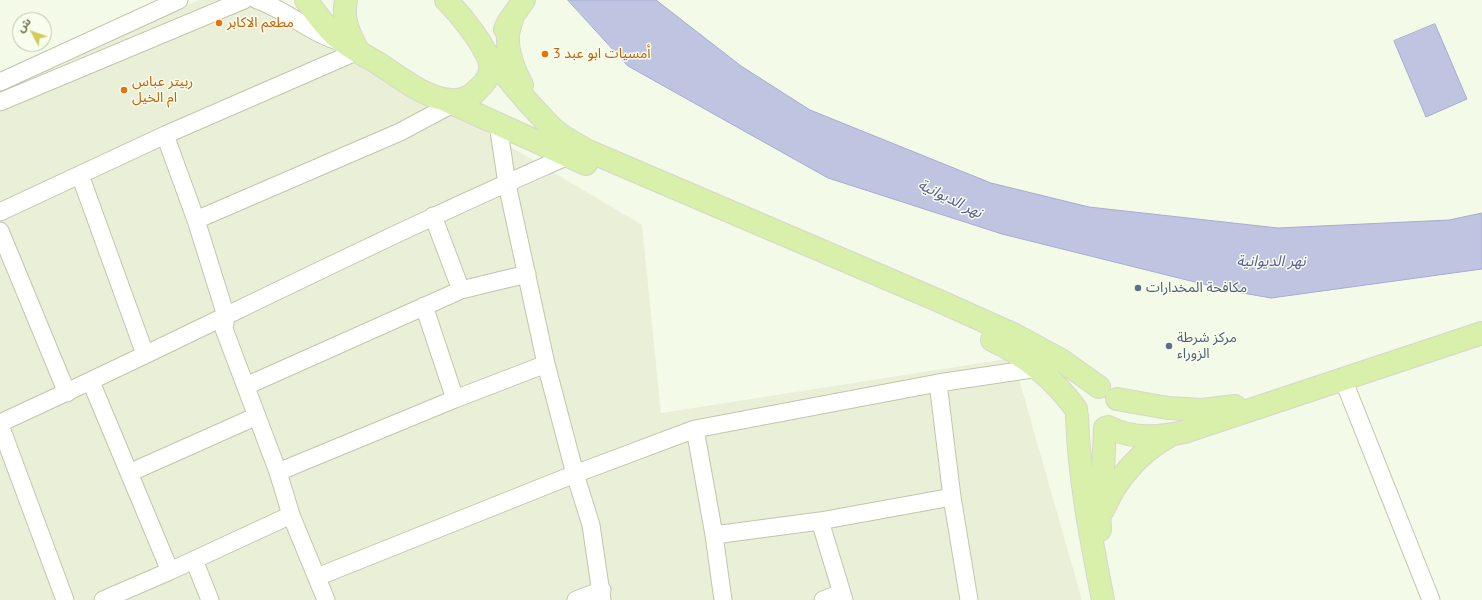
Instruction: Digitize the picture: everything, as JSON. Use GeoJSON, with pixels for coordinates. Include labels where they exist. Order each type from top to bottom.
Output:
{"type":"FeatureCollection","features":[{"type":"Feature","properties":{"kind":"main road"},"geometry":{"type":"LineString","coordinates":[[306,0],[330,30],[352,47],[426,93],[452,101],[568,156],[1009,348],[1039,368],[1059,387],[1077,412],[1080,422],[1085,426],[1098,430],[1107,428],[1126,434],[1145,437],[1170,435],[1198,428],[1482,333]]}},
{"type":"Feature","properties":{"kind":"main road"},"geometry":{"type":"LineString","coordinates":[[346,0],[344,16],[352,47]]}},
{"type":"Feature","properties":{"kind":"main road"},"geometry":{"type":"LineString","coordinates":[[446,0],[469,28],[489,61],[552,128],[564,137],[586,150],[937,300],[1015,335],[1061,360],[1108,393],[1119,405],[1117,418],[1107,428],[1099,522],[1112,600]]}},
{"type":"Feature","properties":{"kind":"main road"},"geometry":{"type":"LineString","coordinates":[[452,101],[475,93],[480,88],[489,61],[519,8]]}},
{"type":"Feature","properties":{"kind":"main road"},"geometry":{"type":"LineString","coordinates":[[519,8],[508,35],[509,50],[515,72],[529,97],[552,128]]}},
{"type":"Feature","properties":{"kind":"main road"},"geometry":{"type":"LineString","coordinates":[[1103,600],[1082,488],[1079,464],[1077,402],[1080,396],[1086,391],[1108,393],[1168,408],[1202,410],[1291,397]]}},
{"type":"Feature","properties":{"kind":"main road"},"geometry":{"type":"LineString","coordinates":[[1099,522],[1109,498],[1123,475],[1149,449],[1170,435]]}},
{"type":"Feature","properties":{"kind":"street"},"geometry":{"type":"LineString","coordinates":[[0,82],[179,0]]}},
{"type":"Feature","properties":{"kind":"street"},"geometry":{"type":"LineString","coordinates":[[0,102],[244,0]]}},
{"type":"Feature","properties":{"kind":"street"},"geometry":{"type":"LineString","coordinates":[[257,0],[280,11],[326,38],[352,47]]}},
{"type":"Feature","properties":{"kind":"street"},"geometry":{"type":"LineString","coordinates":[[0,212],[352,47]]}},
{"type":"Feature","properties":{"kind":"street"},"geometry":{"type":"LineString","coordinates":[[196,220],[400,132],[452,101]]}},
{"type":"Feature","properties":{"kind":"street"},"geometry":{"type":"LineString","coordinates":[[498,124],[507,184],[546,364],[575,474],[591,525],[602,595],[576,600]]}},
{"type":"Feature","properties":{"kind":"street"},"geometry":{"type":"LineString","coordinates":[[165,135],[196,220],[226,316],[224,329],[278,472],[291,515],[326,600]]}},
{"type":"Feature","properties":{"kind":"street"},"geometry":{"type":"LineString","coordinates":[[66,600],[0,424],[91,382],[145,354],[433,216],[568,156]]}},
{"type":"Feature","properties":{"kind":"street"},"geometry":{"type":"LineString","coordinates":[[80,175],[145,354]]}},
{"type":"Feature","properties":{"kind":"street"},"geometry":{"type":"LineString","coordinates":[[433,216],[461,290]]}},
{"type":"Feature","properties":{"kind":"street"},"geometry":{"type":"LineString","coordinates":[[0,231],[66,393]]}},
{"type":"Feature","properties":{"kind":"street"},"geometry":{"type":"LineString","coordinates":[[246,386],[461,290],[527,274]]}},
{"type":"Feature","properties":{"kind":"street"},"geometry":{"type":"LineString","coordinates":[[424,306],[455,399]]}},
{"type":"Feature","properties":{"kind":"street"},"geometry":{"type":"LineString","coordinates":[[278,472],[455,399],[546,364]]}},
{"type":"Feature","properties":{"kind":"street"},"geometry":{"type":"LineString","coordinates":[[317,577],[575,474],[695,429],[938,383],[1039,368]]}},
{"type":"Feature","properties":{"kind":"street"},"geometry":{"type":"LineString","coordinates":[[1343,379],[1431,600]]}},
{"type":"Feature","properties":{"kind":"street"},"geometry":{"type":"LineString","coordinates":[[91,382],[170,571]]}},
{"type":"Feature","properties":{"kind":"street"},"geometry":{"type":"LineString","coordinates":[[938,383],[952,497],[970,600]]}},
{"type":"Feature","properties":{"kind":"street"},"geometry":{"type":"LineString","coordinates":[[129,474],[257,416]]}},
{"type":"Feature","properties":{"kind":"street"},"geometry":{"type":"LineString","coordinates":[[695,429],[714,535],[723,600]]}},
{"type":"Feature","properties":{"kind":"street"},"geometry":{"type":"LineString","coordinates":[[714,535],[820,521],[952,497]]}},
{"type":"Feature","properties":{"kind":"street"},"geometry":{"type":"LineString","coordinates":[[103,600],[291,515]]}},
{"type":"Feature","properties":{"kind":"street"},"geometry":{"type":"LineString","coordinates":[[820,521],[842,597],[823,600]]}},
{"type":"Feature","properties":{"kind":"street"},"geometry":{"type":"LineString","coordinates":[[194,560],[210,600]]}},
{"type":"Feature","properties":{"kind":"shaded area"},"geometry":{"type":"Polygon","coordinates":[[[198,0],[264,0],[642,225],[661,413],[1013,358],[1082,600],[0,600],[0,93],[198,0]]]}},
{"type":"Feature","properties":{"kind":"water","name":"نهر الديوانية"},"geometry":{"type":"Polygon","coordinates":[[[568,0],[656,0],[741,66],[810,110],[991,183],[1089,207],[1278,228],[1449,220],[1482,213],[1482,269],[1271,298],[1231,291],[1002,234],[828,178],[628,66],[568,0]]]}},
{"type":"Feature","properties":{"kind":"water"},"geometry":{"type":"Polygon","coordinates":[[[1435,24],[1467,99],[1426,117],[1394,41],[1435,24]]]}},
{"type":"Feature","properties":{"kind":"place","name":"مطعم الاكابر"},"geometry":{"type":"Point","coordinates":[219,23]}},
{"type":"Feature","properties":{"kind":"place","name":"أمسيات ابو عبد 3"},"geometry":{"type":"Point","coordinates":[545,54]}},
{"type":"Feature","properties":{"kind":"place","name":"ربيتر عباس ام الخيل"},"geometry":{"type":"Point","coordinates":[124,90]}},
{"type":"Feature","properties":{"kind":"place","name":"مكافحة المخدارات"},"geometry":{"type":"Point","coordinates":[1138,288]}},
{"type":"Feature","properties":{"kind":"place","name":"مركز شرطة الزوراء"},"geometry":{"type":"Point","coordinates":[1169,346]}}]}
